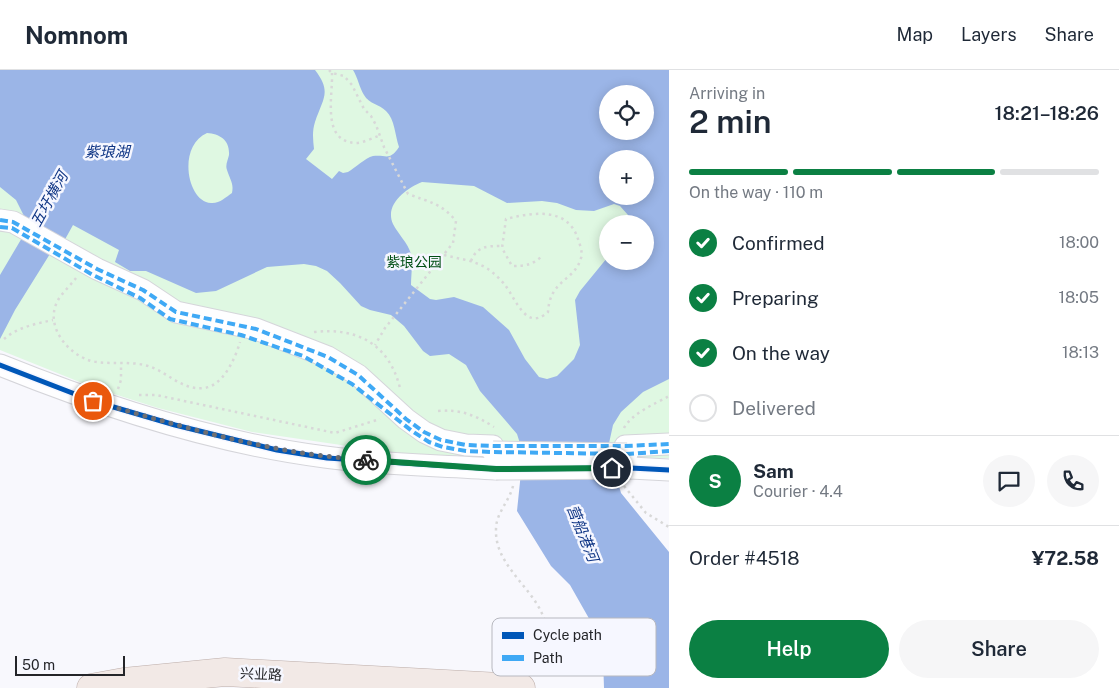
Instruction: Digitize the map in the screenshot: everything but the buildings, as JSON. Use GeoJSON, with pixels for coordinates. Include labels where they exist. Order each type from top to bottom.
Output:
{"type":"FeatureCollection","features":[{"type":"Feature","properties":{"kind":"main road","name":"兴业路"},"geometry":{"type":"LineString","coordinates":[[91,688],[151,679],[225,672],[521,688]]}},
{"type":"Feature","properties":{"kind":"street"},"geometry":{"type":"LineString","coordinates":[[6,224],[143,290],[176,312],[256,329],[328,357],[358,375],[406,419],[424,432],[441,440],[495,449]]}},
{"type":"Feature","properties":{"kind":"street"},"geometry":{"type":"LineString","coordinates":[[56,249],[83,269],[140,298],[170,319],[241,335],[303,356],[327,368],[429,442],[466,451],[495,449]]}},
{"type":"Feature","properties":{"kind":"street"},"geometry":{"type":"LineString","coordinates":[[2,366],[93,401],[217,436],[277,450],[327,458],[495,449],[628,456],[669,451]]}},
{"type":"Feature","properties":{"kind":"street"},"geometry":{"type":"LineString","coordinates":[[628,456],[669,444]]}},
{"type":"Feature","properties":{"kind":"street"},"geometry":{"type":"LineString","coordinates":[[628,456],[669,470]]}},
{"type":"Feature","properties":{"kind":"path"},"geometry":{"type":"LineString","coordinates":[[329,70],[332,73],[344,76],[352,85],[364,109],[371,116],[384,147],[408,194],[433,202],[447,210],[456,221],[453,243],[385,328],[375,346]]}},
{"type":"Feature","properties":{"kind":"path"},"geometry":{"type":"LineString","coordinates":[[332,73],[333,90],[330,105],[332,124],[336,134],[347,141],[358,144],[379,136]]}},
{"type":"Feature","properties":{"kind":"path"},"geometry":{"type":"LineString","coordinates":[[444,255],[471,261],[489,270],[500,280],[525,314],[532,319],[541,318],[548,312],[549,299],[552,292],[573,271],[581,258],[581,246],[576,232],[567,221],[552,214],[521,215],[506,219],[502,246],[506,258],[512,266],[527,266],[537,262],[543,255]]}},
{"type":"Feature","properties":{"kind":"path"},"geometry":{"type":"LineString","coordinates":[[471,261],[480,248],[502,246]]}},
{"type":"Feature","properties":{"kind":"path"},"geometry":{"type":"LineString","coordinates":[[83,269],[56,302],[54,320],[60,339],[74,351],[89,360],[121,364],[144,364],[158,369],[187,387],[204,388],[217,381],[230,368],[238,349],[241,335]]}},
{"type":"Feature","properties":{"kind":"path"},"geometry":{"type":"LineString","coordinates":[[4,339],[12,332],[23,327],[54,320]]}},
{"type":"Feature","properties":{"kind":"path"},"geometry":{"type":"LineString","coordinates":[[290,341],[302,335],[332,330],[360,336],[375,346],[389,362],[400,391]]}},
{"type":"Feature","properties":{"kind":"path"},"geometry":{"type":"LineString","coordinates":[[118,391],[121,380],[121,364]]}},
{"type":"Feature","properties":{"kind":"path"},"geometry":{"type":"LineString","coordinates":[[110,388],[124,394]]}},
{"type":"Feature","properties":{"kind":"path"},"geometry":{"type":"LineString","coordinates":[[131,396],[156,394],[335,433],[392,416]]}},
{"type":"Feature","properties":{"kind":"path"},"geometry":{"type":"LineString","coordinates":[[438,411],[464,411],[480,418],[495,449]]}},
{"type":"Feature","properties":{"kind":"path"},"geometry":{"type":"LineString","coordinates":[[513,481],[509,500],[499,515],[496,528],[496,543],[510,568],[544,618]]}},
{"type":"Feature","properties":{"kind":"green space","name":"紫琅公园"},"geometry":{"type":"Polygon","coordinates":[[[0,70],[669,70],[669,458],[409,455],[252,432],[158,408],[92,387],[0,350],[0,70]]]}},
{"type":"Feature","properties":{"kind":"water","name":"紫琅湖"},"geometry":{"type":"Polygon","coordinates":[[[0,70],[315,70],[325,90],[314,125],[314,149],[306,159],[332,179],[339,171],[343,173],[348,172],[373,156],[390,156],[399,147],[389,114],[366,98],[353,70],[669,70],[669,379],[643,392],[621,412],[613,425],[608,448],[621,493],[669,552],[669,688],[604,688],[604,676],[656,676],[656,618],[589,618],[570,585],[551,566],[517,511],[523,453],[517,434],[480,391],[466,365],[449,354],[430,356],[423,351],[404,326],[391,315],[361,306],[327,271],[316,266],[304,264],[267,267],[216,291],[196,293],[146,271],[130,271],[115,262],[119,250],[73,225],[63,243],[58,241],[15,310],[0,339],[0,275],[29,226],[16,200],[0,187],[0,70]],[[207,133],[198,140],[192,149],[189,161],[191,184],[203,200],[211,203],[222,200],[232,193],[232,184],[226,168],[229,155],[228,145],[220,136],[207,133]],[[599,150],[599,205],[611,205],[594,211],[576,210],[557,203],[542,201],[507,203],[474,186],[422,182],[410,188],[394,204],[391,217],[393,224],[408,246],[411,254],[411,285],[430,299],[454,297],[483,307],[509,330],[525,359],[539,377],[547,379],[557,376],[574,359],[580,345],[575,300],[599,268],[599,270],[654,270],[654,215],[628,215],[617,205],[654,205],[654,150],[599,150]]]}},
{"type":"Feature","properties":{"kind":"marked path"},"geometry":{"type":"LineString","coordinates":[[0,220],[13,222],[97,269],[143,290],[176,312],[256,329],[328,357],[358,375],[406,419],[424,432],[441,440],[466,445],[493,446],[669,444]]}},
{"type":"Feature","properties":{"kind":"marked path"},"geometry":{"type":"LineString","coordinates":[[0,227],[12,228],[93,275],[140,298],[170,319],[241,335],[303,356],[352,384],[412,431],[429,442],[443,447],[466,451],[493,452],[627,454],[669,451]]}},
{"type":"Feature","properties":{"kind":"cycle path"},"geometry":{"type":"LineString","coordinates":[[0,365],[93,401],[175,425],[277,450],[327,458],[496,469],[631,468],[669,470]]}},
{"type":"Feature","properties":{"kind":"way so far"},"geometry":{"type":"LineString","coordinates":[[93,401],[192,430],[277,450],[327,458],[366,460]]}},
{"type":"Feature","properties":{"kind":"route"},"geometry":{"type":"LineString","coordinates":[[366,460],[496,469],[612,468]]}},
{"type":"Feature","properties":{"kind":"water label","name":"五圩横河"},"geometry":{"type":"Point","coordinates":[49,199]}},
{"type":"Feature","properties":{"kind":"water label","name":"营船港河"},"geometry":{"type":"Point","coordinates":[583,533]}}]}
